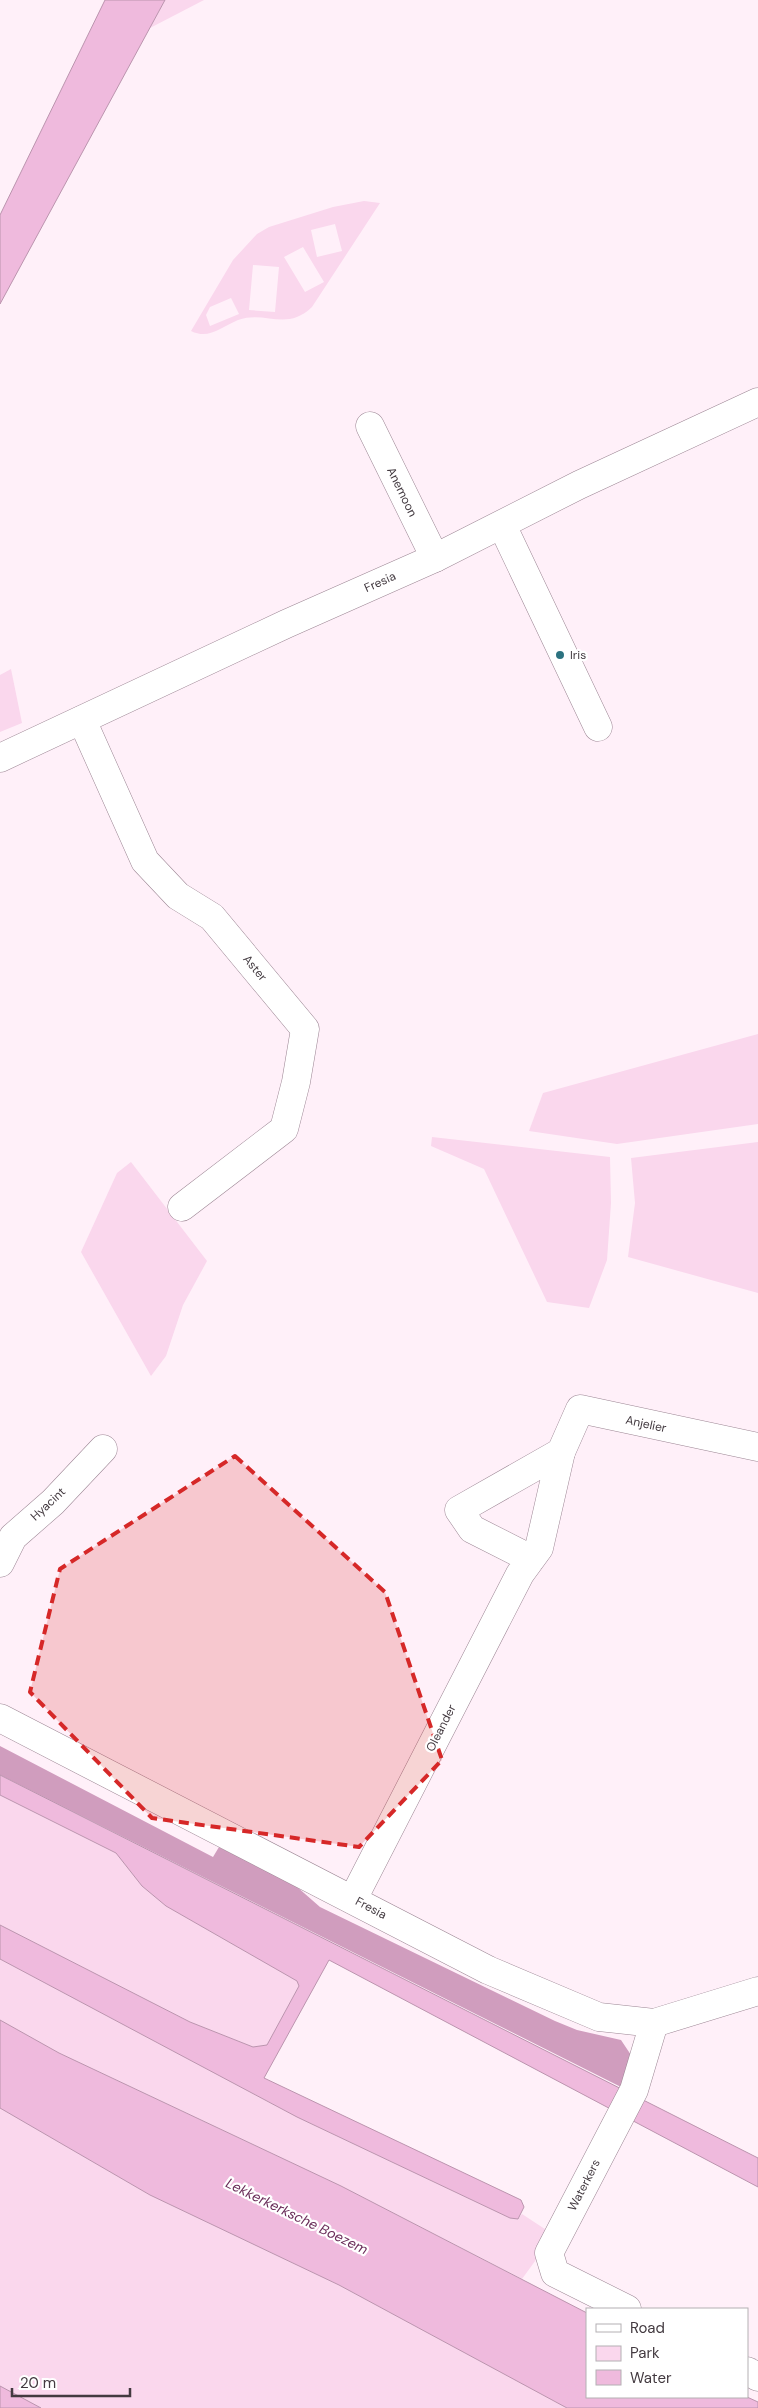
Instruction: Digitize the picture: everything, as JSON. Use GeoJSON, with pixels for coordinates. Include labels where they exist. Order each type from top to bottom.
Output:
{"type":"FeatureCollection","features":[{"type":"Feature","properties":{"kind":"street","name":"Fresia"},"geometry":{"type":"LineString","coordinates":[[0,758],[435,558],[579,485],[758,402]]}},
{"type":"Feature","properties":{"kind":"street","name":"Anemoon"},"geometry":{"type":"LineString","coordinates":[[370,426],[435,558]]}},
{"type":"Feature","properties":{"kind":"street"},"geometry":{"type":"LineString","coordinates":[[502,525],[598,727]]}},
{"type":"Feature","properties":{"kind":"street","name":"Aster"},"geometry":{"type":"LineString","coordinates":[[82,720],[145,862],[178,896],[212,917],[305,1029],[284,1129],[182,1207]]}},
{"type":"Feature","properties":{"kind":"street","name":"Anjelier"},"geometry":{"type":"LineString","coordinates":[[562,1452],[580,1409],[758,1447]]}},
{"type":"Feature","properties":{"kind":"street","name":"Hyacint"},"geometry":{"type":"LineString","coordinates":[[0,1563],[13,1537],[53,1502],[103,1449]]}},
{"type":"Feature","properties":{"kind":"street"},"geometry":{"type":"LineString","coordinates":[[531,1559],[472,1529],[459,1510],[562,1452]]}},
{"type":"Feature","properties":{"kind":"street","name":"Oleander"},"geometry":{"type":"LineString","coordinates":[[353,1899],[520,1574],[539,1548],[562,1452]]}},
{"type":"Feature","properties":{"kind":"street","name":"Fresia"},"geometry":{"type":"LineString","coordinates":[[0,1718],[488,1970],[599,2017],[654,2022],[758,1991]]}},
{"type":"Feature","properties":{"kind":"street","name":"Waterkers"},"geometry":{"type":"LineString","coordinates":[[625,2308],[555,2273],[549,2253],[634,2090],[654,2022]]}},
{"type":"Feature","properties":{"kind":"highlighted area"},"geometry":{"type":"Polygon","coordinates":[[[235,1456],[385,1592],[442,1760],[359,1847],[152,1818],[30,1692],[60,1569],[235,1456]]]}},
{"type":"Feature","properties":{"kind":"green space"},"geometry":{"type":"Polygon","coordinates":[[[165,0],[204,0],[150,28],[165,0]]]}},
{"type":"Feature","properties":{"kind":"green space"},"geometry":{"type":"Polygon","coordinates":[[[364,201],[380,203],[312,307],[303,314],[293,318],[248,318],[238,320],[215,332],[204,334],[191,331],[233,260],[257,234],[269,227],[333,207],[364,201]],[[335,224],[311,230],[317,257],[342,251],[335,224]],[[303,247],[284,257],[305,292],[324,282],[303,247]],[[253,265],[249,310],[275,312],[279,267],[253,265]],[[231,298],[210,307],[206,315],[210,326],[239,314],[231,298]]]}},
{"type":"Feature","properties":{"kind":"green space"},"geometry":{"type":"Polygon","coordinates":[[[11,669],[22,723],[0,732],[0,675],[11,669]]]}},
{"type":"Feature","properties":{"kind":"green space"},"geometry":{"type":"Polygon","coordinates":[[[758,1034],[758,1124],[617,1144],[529,1131],[543,1093],[758,1034]]]}},
{"type":"Feature","properties":{"kind":"green space"},"geometry":{"type":"Polygon","coordinates":[[[432,1137],[610,1157],[611,1203],[607,1260],[589,1308],[547,1302],[484,1169],[431,1146],[432,1137]]]}},
{"type":"Feature","properties":{"kind":"green space"},"geometry":{"type":"Polygon","coordinates":[[[758,1142],[758,1293],[628,1257],[635,1203],[631,1158],[758,1142]]]}},
{"type":"Feature","properties":{"kind":"green space"},"geometry":{"type":"Polygon","coordinates":[[[131,1162],[207,1261],[183,1305],[166,1356],[151,1376],[81,1252],[117,1173],[131,1162]]]}},
{"type":"Feature","properties":{"kind":"green space"},"geometry":{"type":"Polygon","coordinates":[[[0,1795],[116,1853],[142,1886],[166,1906],[297,1981],[299,1986],[267,2045],[253,2047],[190,2022],[0,1925],[0,1795]]]}},
{"type":"Feature","properties":{"kind":"green space"},"geometry":{"type":"Polygon","coordinates":[[[0,1959],[297,2117],[510,2218],[518,2219],[522,2214],[554,2235],[522,2279],[341,2186],[59,2053],[0,2020],[0,1959]]]}},
{"type":"Feature","properties":{"kind":"green space"},"geometry":{"type":"Polygon","coordinates":[[[0,2108],[150,2195],[339,2285],[567,2408],[41,2408],[0,2386],[0,2108]]]}},
{"type":"Feature","properties":{"kind":"shaded area"},"geometry":{"type":"Polygon","coordinates":[[[0,1746],[213,1857],[219,1847],[296,1886],[320,1907],[555,2021],[577,2030],[621,2040],[631,2055],[621,2087],[0,1775],[0,1746]]]}},
{"type":"Feature","properties":{"kind":"water"},"geometry":{"type":"Polygon","coordinates":[[[105,0],[165,0],[0,304],[0,215],[105,0]]]}},
{"type":"Feature","properties":{"kind":"water"},"geometry":{"type":"Polygon","coordinates":[[[0,1775],[758,2158],[758,2187],[329,1960],[264,2078],[521,2200],[524,2207],[518,2219],[510,2218],[297,2117],[0,1959],[0,1925],[190,2022],[253,2047],[267,2045],[299,1986],[297,1981],[166,1906],[142,1886],[116,1853],[0,1795],[0,1775]]]}},
{"type":"Feature","properties":{"kind":"water","name":"Lekkerkerksche Boezem"},"geometry":{"type":"Polygon","coordinates":[[[0,2020],[59,2053],[341,2186],[586,2312],[586,2398],[748,2397],[758,2402],[758,2408],[567,2408],[339,2285],[150,2195],[0,2108],[0,2020]]]}},
{"type":"Feature","properties":{"kind":"water"},"geometry":{"type":"Polygon","coordinates":[[[0,2386],[41,2408],[0,2408],[0,2386]]]}},
{"type":"Feature","properties":{"kind":"place","name":"Iris"},"geometry":{"type":"Point","coordinates":[560,655]}}]}
